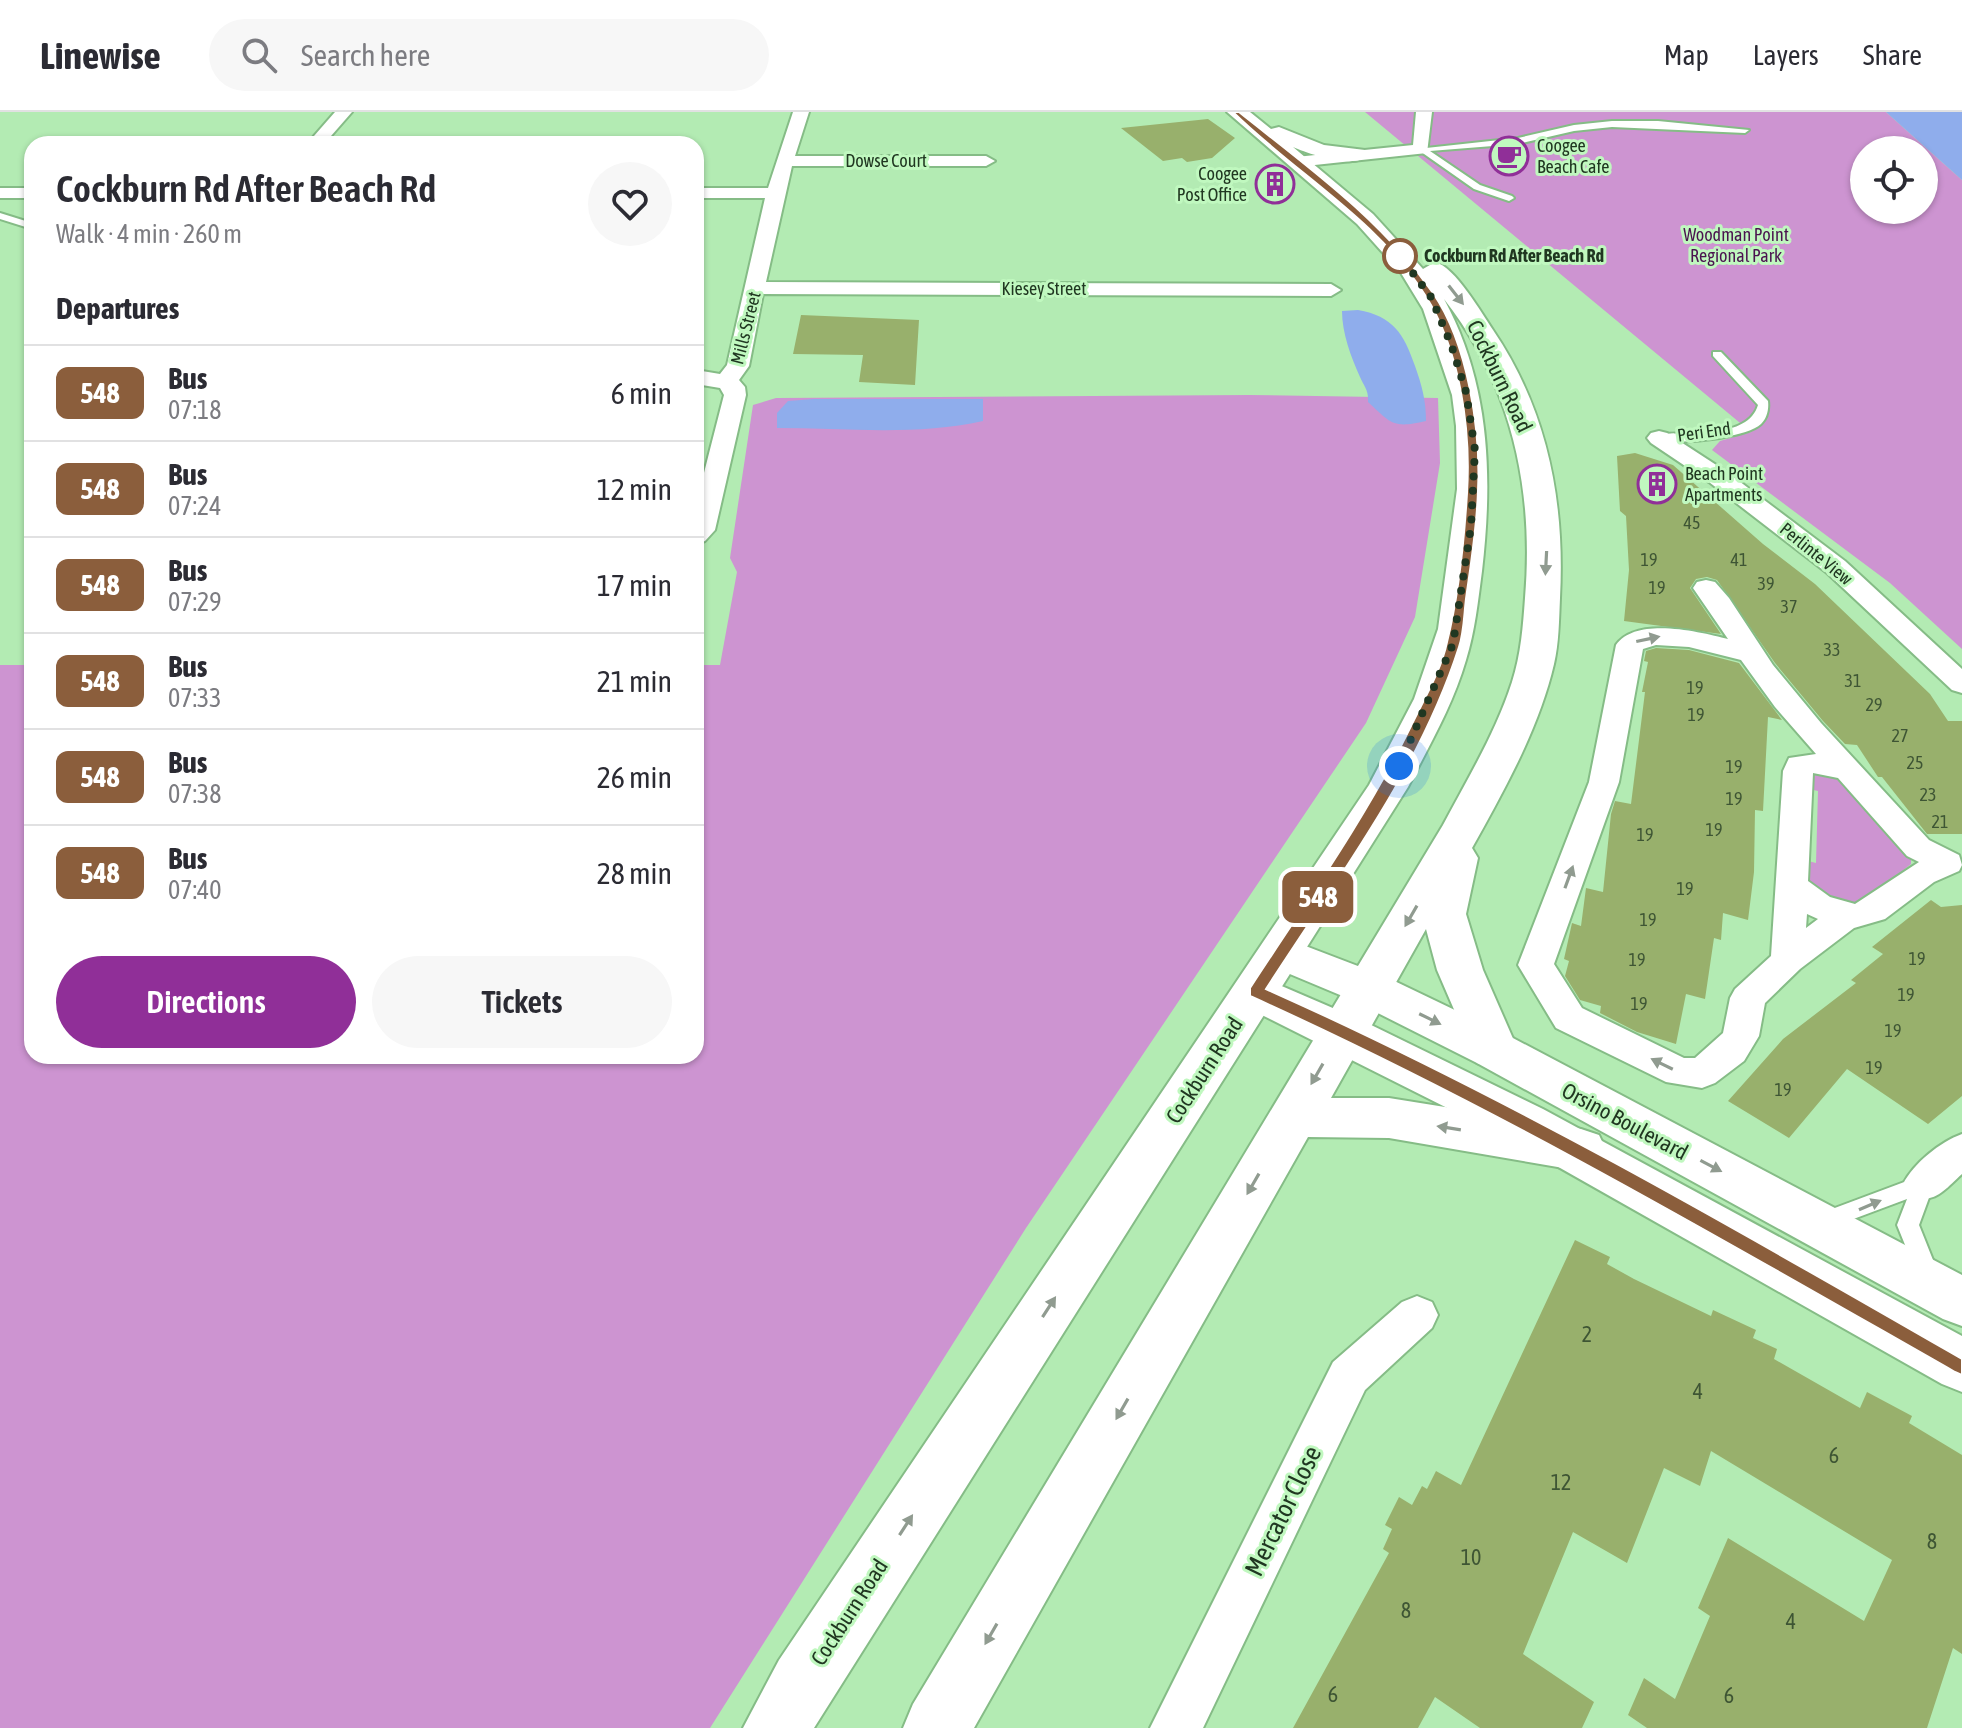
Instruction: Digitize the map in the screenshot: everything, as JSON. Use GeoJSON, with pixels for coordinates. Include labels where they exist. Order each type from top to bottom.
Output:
{"type":"FeatureCollection","features":[{"type":"Feature","properties":{"kind":"main road","name":"Cockburn Road"},"geometry":{"type":"LineString","coordinates":[[937,1728],[1464,825],[1509,734],[1536,663],[1548,556],[1537,457],[1512,389],[1482,330],[1458,296],[1406,236],[1237,112]]}},
{"type":"Feature","properties":{"kind":"main road","name":"Cockburn Road"},"geometry":{"type":"LineString","coordinates":[[777,1728],[802,1683],[1388,787],[1420,724],[1453,644],[1471,526],[1475,450],[1466,392],[1451,344],[1431,297],[1399,254],[1279,133],[1253,112]]}},
{"type":"Feature","properties":{"kind":"main road"},"geometry":{"type":"LineString","coordinates":[[1279,133],[1320,151],[1357,155]]}},
{"type":"Feature","properties":{"kind":"main road"},"geometry":{"type":"LineString","coordinates":[[1464,825],[1444,914],[1460,970],[1494,1050]]}},
{"type":"Feature","properties":{"kind":"main road"},"geometry":{"type":"LineString","coordinates":[[1269,972],[1342,1031],[1581,1150],[1962,1366]]}},
{"type":"Feature","properties":{"kind":"main road","name":"Orsino Boulevard"},"geometry":{"type":"LineString","coordinates":[[1269,972],[1368,988],[1494,1050],[1947,1293]]}},
{"type":"Feature","properties":{"kind":"main road"},"geometry":{"type":"LineString","coordinates":[[1292,1117],[1389,1118],[1581,1150]]}},
{"type":"Feature","properties":{"kind":"street"},"geometry":{"type":"LineString","coordinates":[[322,136],[344,112]]}},
{"type":"Feature","properties":{"kind":"street","name":"Mills Street"},"geometry":{"type":"LineString","coordinates":[[704,522],[735,395],[734,387],[726,382],[738,366],[775,193],[801,112]]}},
{"type":"Feature","properties":{"kind":"street"},"geometry":{"type":"LineString","coordinates":[[1304,161],[1357,155],[1421,142],[1424,112]]}},
{"type":"Feature","properties":{"kind":"street","name":"Dowse Court"},"geometry":{"type":"LineString","coordinates":[[787,161],[986,161]]}},
{"type":"Feature","properties":{"kind":"street"},"geometry":{"type":"LineString","coordinates":[[0,193],[24,193]]}},
{"type":"Feature","properties":{"kind":"street"},"geometry":{"type":"LineString","coordinates":[[704,193],[775,193]]}},
{"type":"Feature","properties":{"kind":"street","name":"Kiesey Street"},"geometry":{"type":"LineString","coordinates":[[757,288],[1331,290]]}},
{"type":"Feature","properties":{"kind":"street"},"geometry":{"type":"LineString","coordinates":[[704,378],[726,382]]}},
{"type":"Feature","properties":{"kind":"street","name":"Perlinte View"},"geometry":{"type":"LineString","coordinates":[[1659,438],[1718,477],[1836,567],[1962,684]]}},
{"type":"Feature","properties":{"kind":"street"},"geometry":{"type":"LineString","coordinates":[[1706,588],[1723,604],[1751,654],[1793,711],[1918,848],[1957,868]]}},
{"type":"Feature","properties":{"kind":"street"},"geometry":{"type":"LineString","coordinates":[[1751,654],[1670,636],[1639,638],[1630,645],[1604,782],[1536,965],[1569,1018],[1679,1072],[1702,1073],[1731,1051],[1741,1036],[1748,998],[1788,960],[1845,917]]}},
{"type":"Feature","properties":{"kind":"street"},"geometry":{"type":"LineString","coordinates":[[1788,960],[1794,812],[1800,765],[1793,711]]}},
{"type":"Feature","properties":{"kind":"street"},"geometry":{"type":"LineString","coordinates":[[1800,765],[1818,763],[1849,771]]}},
{"type":"Feature","properties":{"kind":"street"},"geometry":{"type":"LineString","coordinates":[[1791,885],[1815,906],[1831,915],[1845,917],[1872,913],[1922,871],[1957,868]]}},
{"type":"Feature","properties":{"kind":"street"},"geometry":{"type":"LineString","coordinates":[[1923,1184],[1962,1150]]}},
{"type":"Feature","properties":{"kind":"street","name":"Mercator Close"},"geometry":{"type":"LineString","coordinates":[[1176,1728],[1349,1376],[1417,1315]]}},
{"type":"Feature","properties":{"kind":"lane"},"geometry":{"type":"LineString","coordinates":[[1421,142],[1518,141],[1574,128],[1612,124],[1745,130]]}},
{"type":"Feature","properties":{"kind":"lane"},"geometry":{"type":"LineString","coordinates":[[1421,142],[1477,187],[1509,198]]}},
{"type":"Feature","properties":{"kind":"lane"},"geometry":{"type":"LineString","coordinates":[[0,216],[24,224]]}},
{"type":"Feature","properties":{"kind":"lane","name":"Peri End"},"geometry":{"type":"LineString","coordinates":[[1659,438],[1723,431],[1752,425],[1759,419],[1764,404],[1717,354]]}},
{"type":"Feature","properties":{"kind":"lane"},"geometry":{"type":"LineString","coordinates":[[1817,1223],[1923,1184]]}},
{"type":"Feature","properties":{"kind":"lane"},"geometry":{"type":"LineString","coordinates":[[1923,1184],[1908,1225],[1947,1293]]}},
{"type":"Feature","properties":{"kind":"green space","name":"Woodman Point Regional Park"},"geometry":{"type":"Polygon","coordinates":[[[1365,112],[1886,112],[1913,136],[1850,136],[1850,224],[1938,224],[1938,159],[1962,180],[1962,649],[1890,583],[1712,450],[1720,441],[1751,432],[1365,112]]]}},
{"type":"Feature","properties":{"kind":"green space"},"geometry":{"type":"Polygon","coordinates":[[[1249,395],[1438,398],[1440,463],[1415,617],[1366,723],[1026,1228],[710,1728],[0,1728],[0,665],[24,665],[24,1064],[704,1064],[704,665],[720,665],[737,572],[730,558],[753,405],[776,398],[1249,395]]]}},
{"type":"Feature","properties":{"kind":"green space"},"geometry":{"type":"Polygon","coordinates":[[[1813,773],[1835,774],[1911,856],[1911,864],[1856,908],[1808,892],[1800,859],[1816,863],[1818,791],[1805,788],[1813,773]]]}},
{"type":"Feature","properties":{"kind":"water"},"geometry":{"type":"Polygon","coordinates":[[[1886,112],[1962,112],[1962,180],[1938,159],[1938,136],[1913,136],[1886,112]]]}},
{"type":"Feature","properties":{"kind":"water"},"geometry":{"type":"Polygon","coordinates":[[[1358,310],[1389,322],[1401,336],[1420,380],[1426,421],[1399,424],[1382,415],[1368,402],[1342,319],[1342,311],[1358,310]]]}},
{"type":"Feature","properties":{"kind":"water"},"geometry":{"type":"Polygon","coordinates":[[[983,399],[983,421],[906,430],[777,428],[777,413],[788,401],[983,399]]]}},
{"type":"Feature","properties":{"kind":"building"},"geometry":{"type":"Polygon","coordinates":[[[1208,119],[1235,138],[1212,158],[1187,162],[1182,158],[1163,161],[1121,128],[1208,119]]]}},
{"type":"Feature","properties":{"kind":"building"},"geometry":{"type":"Polygon","coordinates":[[[801,315],[919,320],[915,385],[859,382],[863,355],[793,354],[801,315]]]}},
{"type":"Feature","properties":{"kind":"building"},"geometry":{"type":"Polygon","coordinates":[[[1635,453],[1673,465],[1763,544],[1815,584],[1930,694],[1948,721],[1962,721],[1962,834],[1927,834],[1882,777],[1878,777],[1857,745],[1845,744],[1775,663],[1717,580],[1707,577],[1696,579],[1690,588],[1721,634],[1624,621],[1629,570],[1626,516],[1620,511],[1617,456],[1635,453]]]}},
{"type":"Feature","properties":{"kind":"building"},"geometry":{"type":"Polygon","coordinates":[[[1656,648],[1689,650],[1739,663],[1782,720],[1768,717],[1763,811],[1755,810],[1754,872],[1748,920],[1723,913],[1721,940],[1714,938],[1705,999],[1686,994],[1676,1044],[1637,1032],[1600,1013],[1601,1006],[1580,1000],[1565,976],[1569,961],[1564,959],[1572,923],[1581,926],[1586,888],[1603,892],[1615,801],[1631,804],[1648,662],[1644,661],[1646,651],[1656,648]]]}},
{"type":"Feature","properties":{"kind":"building"},"geometry":{"type":"Polygon","coordinates":[[[1931,900],[1941,907],[1962,905],[1962,1096],[1928,1124],[1847,1069],[1789,1138],[1728,1101],[1783,1039],[1856,983],[1851,980],[1883,954],[1872,947],[1931,900]]]}},
{"type":"Feature","properties":{"kind":"building"},"geometry":{"type":"Polygon","coordinates":[[[1575,1240],[1610,1257],[1607,1264],[1634,1279],[1711,1316],[1713,1310],[1756,1330],[1753,1338],[1777,1349],[1774,1359],[1860,1408],[1867,1392],[1912,1416],[1909,1423],[1962,1455],[1962,1654],[1953,1648],[1927,1728],[1647,1728],[1628,1715],[1644,1678],[1675,1699],[1710,1616],[1698,1608],[1728,1538],[1864,1621],[1892,1560],[1711,1451],[1700,1486],[1664,1468],[1627,1563],[1573,1532],[1523,1654],[1594,1702],[1582,1728],[1480,1728],[1435,1697],[1418,1728],[1293,1728],[1389,1553],[1383,1549],[1392,1529],[1385,1525],[1399,1497],[1412,1505],[1422,1486],[1427,1489],[1436,1471],[1461,1485],[1575,1240]]]}},
{"type":"Feature","properties":{"kind":"bus line","name":"548"},"geometry":{"type":"LineString","coordinates":[[1237,112],[1361,216],[1399,254],[1431,297],[1451,344],[1466,392],[1475,450],[1471,526],[1453,644],[1434,693],[1388,787],[1256,992],[1342,1031],[1581,1150],[1962,1366]]}},
{"type":"Feature","properties":{"kind":"place","name":"Coogee Beach Cafe"},"geometry":{"type":"Point","coordinates":[1509,156]}},
{"type":"Feature","properties":{"kind":"place","name":"Coogee Post Office"},"geometry":{"type":"Point","coordinates":[1275,184]}},
{"type":"Feature","properties":{"kind":"place","name":"Cockburn Rd After Beach Rd"},"geometry":{"type":"Point","coordinates":[1400,256]}},
{"type":"Feature","properties":{"kind":"place","name":"Beach Point Apartments"},"geometry":{"type":"Point","coordinates":[1657,484]}},
{"type":"Feature","properties":{"kind":"route"},"geometry":{"type":"LineString","coordinates":[[1399,766],[1434,693],[1453,644],[1471,526],[1475,450],[1466,392],[1451,344],[1431,297],[1400,256]]}}]}
